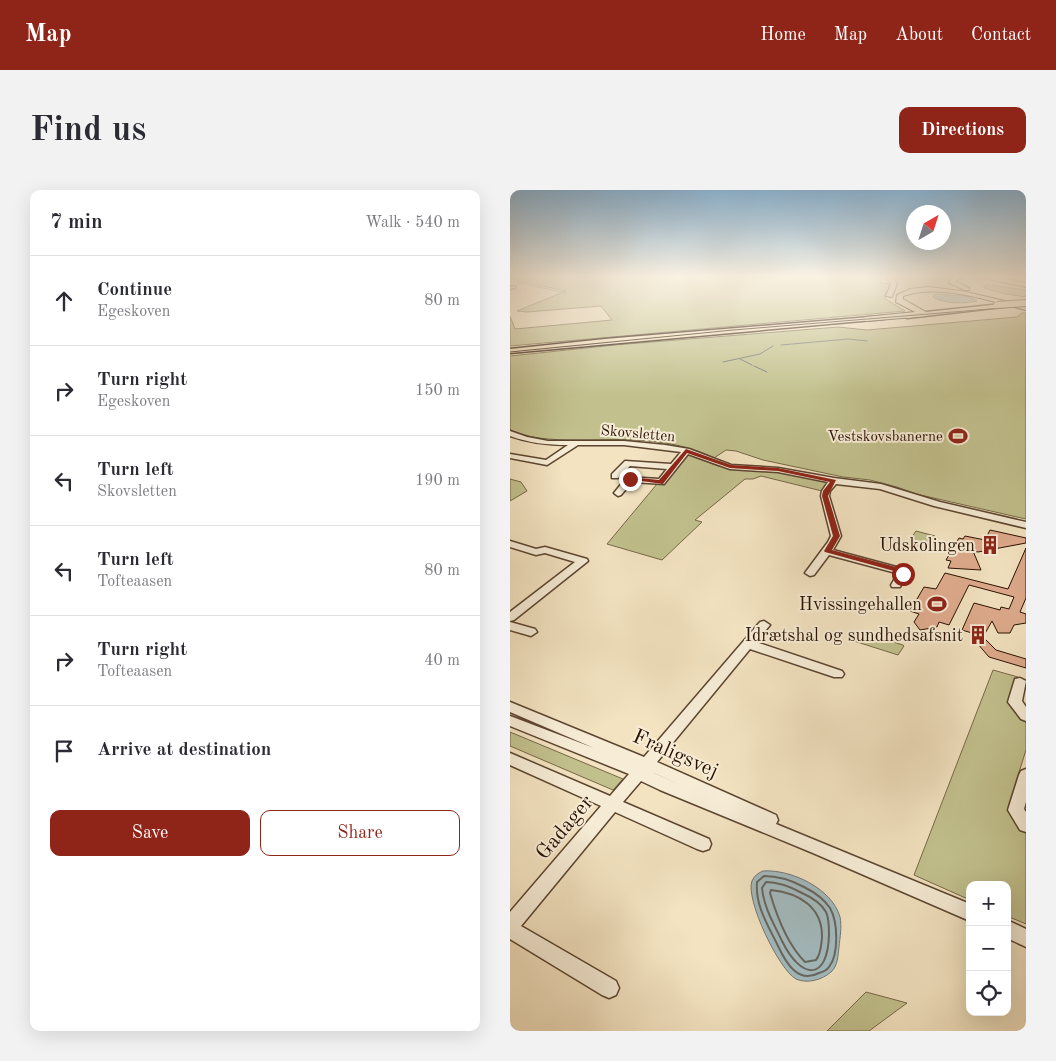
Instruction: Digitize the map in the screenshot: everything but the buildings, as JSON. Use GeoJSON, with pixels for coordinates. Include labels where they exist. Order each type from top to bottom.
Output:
{"type":"FeatureCollection","features":[{"type":"Feature","properties":{"kind":"highway"},"geometry":{"type":"LineString","coordinates":[[866,319],[890,316]]}},
{"type":"Feature","properties":{"kind":"main road"},"geometry":{"type":"LineString","coordinates":[[510,350],[883,316]]}},
{"type":"Feature","properties":{"kind":"main road"},"geometry":{"type":"LineString","coordinates":[[510,350],[866,319]]}},
{"type":"Feature","properties":{"kind":"street","name":"Skovsletten"},"geometry":{"type":"LineString","coordinates":[[510,433],[540,442],[638,443],[686,451],[730,467],[784,470],[834,481],[881,488],[937,504],[1026,525]]}},
{"type":"Feature","properties":{"kind":"street"},"geometry":{"type":"LineString","coordinates":[[510,456],[547,463],[576,443]]}},
{"type":"Feature","properties":{"kind":"street"},"geometry":{"type":"LineString","coordinates":[[618,493],[630,479],[660,482],[686,451]]}},
{"type":"Feature","properties":{"kind":"street"},"geometry":{"type":"LineString","coordinates":[[616,476],[628,462],[672,468]]}},
{"type":"Feature","properties":{"kind":"street"},"geometry":{"type":"LineString","coordinates":[[810,573],[834,543],[836,536],[825,496],[826,491],[834,481]]}},
{"type":"Feature","properties":{"kind":"street"},"geometry":{"type":"LineString","coordinates":[[510,544],[536,552],[545,550],[583,562],[510,618]]}},
{"type":"Feature","properties":{"kind":"street"},"geometry":{"type":"LineString","coordinates":[[827,551],[900,571],[902,575],[896,585]]}},
{"type":"Feature","properties":{"kind":"street","name":"Gadager"},"geometry":{"type":"LineString","coordinates":[[510,925],[764,625]]}},
{"type":"Feature","properties":{"kind":"street"},"geometry":{"type":"LineString","coordinates":[[510,626],[531,632]]}},
{"type":"Feature","properties":{"kind":"street"},"geometry":{"type":"LineString","coordinates":[[748,644],[838,674]]}},
{"type":"Feature","properties":{"kind":"street"},"geometry":{"type":"LineString","coordinates":[[1020,682],[1015,702],[1026,716]]}},
{"type":"Feature","properties":{"kind":"street","name":"Fraligsvej"},"geometry":{"type":"LineString","coordinates":[[510,707],[643,769],[665,786],[819,848],[966,911]]}},
{"type":"Feature","properties":{"kind":"street","name":"Fraligsvej"},"geometry":{"type":"LineString","coordinates":[[510,720],[619,763],[643,769]]}},
{"type":"Feature","properties":{"kind":"street","name":"Gadager"},"geometry":{"type":"LineString","coordinates":[[510,759],[703,844]]}},
{"type":"Feature","properties":{"kind":"street"},"geometry":{"type":"LineString","coordinates":[[1026,775],[1016,810],[1026,825]]}},
{"type":"Feature","properties":{"kind":"street"},"geometry":{"type":"LineString","coordinates":[[510,929],[609,988]]}},
{"type":"Feature","properties":{"kind":"street"},"geometry":{"type":"LineString","coordinates":[[1011,931],[1026,938]]}},
{"type":"Feature","properties":{"kind":"shaded area"},"geometry":{"type":"Polygon","coordinates":[[[510,316],[515,329],[612,320],[609,316],[846,316],[510,346],[510,316]]]}},
{"type":"Feature","properties":{"kind":"shaded area"},"geometry":{"type":"Polygon","coordinates":[[[1026,316],[1026,519],[916,494],[870,480],[843,477],[763,460],[736,451],[726,450],[714,458],[684,447],[669,444],[622,440],[549,439],[520,434],[510,430],[510,356],[615,345],[838,327],[867,330],[1026,316]]]}},
{"type":"Feature","properties":{"kind":"shaded area"},"geometry":{"type":"Polygon","coordinates":[[[686,454],[718,466],[783,472],[829,482],[822,491],[761,476],[745,479],[695,520],[702,522],[662,560],[607,544],[657,484],[662,484],[686,454]]]}},
{"type":"Feature","properties":{"kind":"shaded area"},"geometry":{"type":"Polygon","coordinates":[[[510,479],[521,482],[527,491],[510,501],[510,479]]]}},
{"type":"Feature","properties":{"kind":"shaded area"},"geometry":{"type":"Polygon","coordinates":[[[916,531],[935,536],[925,552],[905,547],[916,531]]]}},
{"type":"Feature","properties":{"kind":"shaded area"},"geometry":{"type":"Polygon","coordinates":[[[860,632],[904,646],[898,655],[854,641],[860,632]]]}},
{"type":"Feature","properties":{"kind":"shaded area"},"geometry":{"type":"Polygon","coordinates":[[[993,670],[1018,677],[1009,698],[1026,722],[1026,750],[1009,804],[1026,834],[1026,924],[1011,918],[1011,881],[966,881],[966,898],[914,875],[993,670]]]}},
{"type":"Feature","properties":{"kind":"shaded area"},"geometry":{"type":"Polygon","coordinates":[[[510,732],[623,779],[613,790],[510,746],[510,732]]]}},
{"type":"Feature","properties":{"kind":"shaded area"},"geometry":{"type":"Polygon","coordinates":[[[866,992],[907,1003],[869,1031],[827,1031],[866,992]]]}},
{"type":"Feature","properties":{"kind":"water"},"geometry":{"type":"Polygon","coordinates":[[[763,871],[785,873],[809,882],[828,897],[836,907],[840,917],[841,932],[835,967],[827,975],[814,980],[796,979],[789,973],[773,949],[758,918],[751,890],[752,881],[756,875],[763,871]]]}},
{"type":"Feature","properties":{"kind":"waterway"},"geometry":{"type":"LineString","coordinates":[[781,345],[848,339],[867,341]]}},
{"type":"Feature","properties":{"kind":"waterway"},"geometry":{"type":"LineString","coordinates":[[723,362],[760,354],[773,346]]}},
{"type":"Feature","properties":{"kind":"waterway"},"geometry":{"type":"LineString","coordinates":[[740,359],[752,365]]}},
{"type":"Feature","properties":{"kind":"waterway"},"geometry":{"type":"LineString","coordinates":[[754,366],[767,372]]}},
{"type":"Feature","properties":{"kind":"tram line"},"geometry":{"type":"LineString","coordinates":[[510,352],[733,330],[901,316]]}},
{"type":"Feature","properties":{"kind":"place","name":"Vestskovsbanerne"},"geometry":{"type":"Point","coordinates":[958,436]}},
{"type":"Feature","properties":{"kind":"place","name":"Udskolingen"},"geometry":{"type":"Point","coordinates":[990,545]}},
{"type":"Feature","properties":{"kind":"place","name":"Hvissingehallen"},"geometry":{"type":"Point","coordinates":[937,604]}},
{"type":"Feature","properties":{"kind":"place","name":"Idrætshal og sundhedsafsnit"},"geometry":{"type":"Point","coordinates":[978,635]}},
{"type":"Feature","properties":{"kind":"route"},"geometry":{"type":"LineString","coordinates":[[630,479],[660,482],[686,451],[730,467],[778,470],[834,481],[826,491],[825,496],[836,536],[834,543],[827,551],[897,570],[903,574]]}}]}
